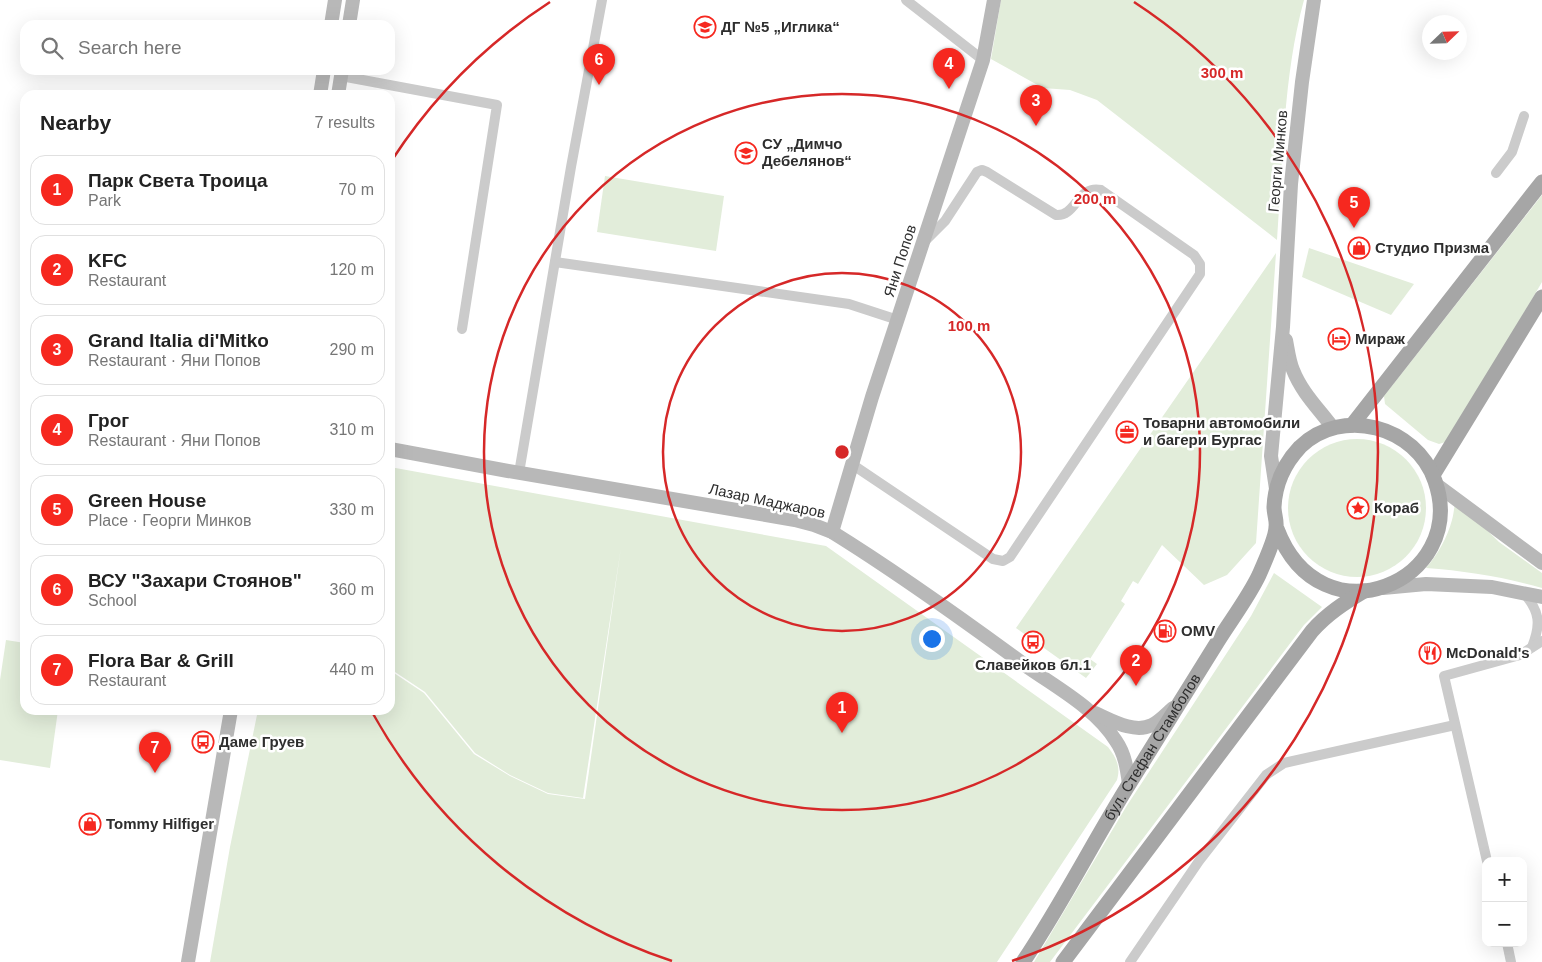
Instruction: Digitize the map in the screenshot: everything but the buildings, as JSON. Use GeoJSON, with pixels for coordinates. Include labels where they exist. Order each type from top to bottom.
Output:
{"type":"FeatureCollection","features":[{"type":"Feature","properties":{"kind":"main road"},"geometry":{"type":"LineString","coordinates":[[332,20],[335,0]]}},
{"type":"Feature","properties":{"kind":"main road"},"geometry":{"type":"LineString","coordinates":[[350,20],[353,0]]}},
{"type":"Feature","properties":{"kind":"main road","name":"Яни Попов"},"geometry":{"type":"LineString","coordinates":[[832,532],[898,320],[983,60],[994,0]]}},
{"type":"Feature","properties":{"kind":"main road","name":"Георги Минков"},"geometry":{"type":"LineString","coordinates":[[1276,489],[1271,456],[1283,327],[1291,184],[1302,82],[1314,0]]}},
{"type":"Feature","properties":{"kind":"main road"},"geometry":{"type":"LineString","coordinates":[[321,90],[323,75]]}},
{"type":"Feature","properties":{"kind":"main road"},"geometry":{"type":"LineString","coordinates":[[339,90],[341,75]]}},
{"type":"Feature","properties":{"kind":"main road"},"geometry":{"type":"LineString","coordinates":[[1352,425],[1542,182]]}},
{"type":"Feature","properties":{"kind":"main road"},"geometry":{"type":"LineString","coordinates":[[1435,480],[1542,297]]}},
{"type":"Feature","properties":{"kind":"main road","name":"Георги Минков"},"geometry":{"type":"LineString","coordinates":[[1283,327],[1292,368],[1300,385],[1334,428]]}},
{"type":"Feature","properties":{"kind":"main road"},"geometry":{"type":"LineString","coordinates":[[1380,588],[1397,581],[1412,570],[1425,556],[1434,540],[1439,522],[1440,503],[1435,480],[1423,457],[1397,436],[1372,426],[1352,425],[1334,428],[1317,435],[1303,445],[1291,458],[1282,473],[1276,489],[1274,509],[1282,545],[1302,571],[1331,587],[1347,591],[1364,591],[1426,584],[1492,587],[1542,597]]}},
{"type":"Feature","properties":{"kind":"main road","name":"Лазар Маджаров"},"geometry":{"type":"LineString","coordinates":[[395,450],[795,520],[832,532],[855,546],[1087,709],[1105,727],[1118,744],[1124,760],[1129,784]]}},
{"type":"Feature","properties":{"kind":"main road"},"geometry":{"type":"LineString","coordinates":[[1435,480],[1542,563]]}},
{"type":"Feature","properties":{"kind":"main road","name":"бул. Стефан Стамболов"},"geometry":{"type":"LineString","coordinates":[[1023,962],[1129,784],[1259,576],[1277,529]]}},
{"type":"Feature","properties":{"kind":"main road"},"geometry":{"type":"LineString","coordinates":[[1063,962],[1312,631],[1338,606],[1364,591]]}},
{"type":"Feature","properties":{"kind":"main road","name":"Лазар Маджаров"},"geometry":{"type":"LineString","coordinates":[[1087,709],[1126,726],[1146,728],[1161,720],[1181,700]]}},
{"type":"Feature","properties":{"kind":"main road"},"geometry":{"type":"LineString","coordinates":[[188,962],[230,715]]}},
{"type":"Feature","properties":{"kind":"street"},"geometry":{"type":"LineString","coordinates":[[519,473],[602,0]]}},
{"type":"Feature","properties":{"kind":"street"},"geometry":{"type":"LineString","coordinates":[[906,0],[983,60]]}},
{"type":"Feature","properties":{"kind":"street"},"geometry":{"type":"LineString","coordinates":[[346,75],[386,90]]}},
{"type":"Feature","properties":{"kind":"street"},"geometry":{"type":"LineString","coordinates":[[395,91],[497,105],[462,329]]}},
{"type":"Feature","properties":{"kind":"street"},"geometry":{"type":"LineString","coordinates":[[1496,173],[1512,152],[1524,116]]}},
{"type":"Feature","properties":{"kind":"street"},"geometry":{"type":"LineString","coordinates":[[852,465],[993,559],[1003,561],[1010,557],[1200,274],[1200,264],[1194,255],[1101,190],[1093,188],[1086,191],[1066,213],[1062,216],[1056,215],[982,170],[977,172],[945,221],[922,245]]}},
{"type":"Feature","properties":{"kind":"street"},"geometry":{"type":"LineString","coordinates":[[555,262],[849,304],[898,320]]}},
{"type":"Feature","properties":{"kind":"street"},"geometry":{"type":"LineString","coordinates":[[1524,592],[1537,612],[1538,629],[1532,647]]}},
{"type":"Feature","properties":{"kind":"street"},"geometry":{"type":"LineString","coordinates":[[1486,857],[1444,676],[1520,655],[1542,641]]}},
{"type":"Feature","properties":{"kind":"street"},"geometry":{"type":"LineString","coordinates":[[1130,962],[1199,861],[1266,775],[1274,768],[1284,764],[1455,725]]}},
{"type":"Feature","properties":{"kind":"street"},"geometry":{"type":"LineString","coordinates":[[1508,947],[1511,962]]}},
{"type":"Feature","properties":{"kind":"green space"},"geometry":{"type":"Polygon","coordinates":[[[1001,0],[1304,0],[1297,29],[1288,89],[1277,240],[1097,100],[1070,90],[1043,88],[991,59],[1001,0]]]}},
{"type":"Feature","properties":{"kind":"green space"},"geometry":{"type":"Polygon","coordinates":[[[605,176],[724,196],[716,251],[597,232],[605,176]]]}},
{"type":"Feature","properties":{"kind":"green space"},"geometry":{"type":"Polygon","coordinates":[[[1542,195],[1542,282],[1449,441],[1439,444],[1428,440],[1385,404],[1384,396],[1542,195]]]}},
{"type":"Feature","properties":{"kind":"green space"},"geometry":{"type":"Polygon","coordinates":[[[1309,248],[1414,284],[1391,315],[1302,277],[1309,248]]]}},
{"type":"Feature","properties":{"kind":"green space"},"geometry":{"type":"Polygon","coordinates":[[[1276,253],[1256,543],[1227,575],[1204,585],[1162,545],[1138,584],[1133,581],[1121,601],[1125,604],[1090,659],[1097,664],[1086,678],[1016,628],[1276,253]]]}},
{"type":"Feature","properties":{"kind":"green space"},"geometry":{"type":"Polygon","coordinates":[[[1357,439],[1383,444],[1406,459],[1421,482],[1426,508],[1421,534],[1406,557],[1383,572],[1357,577],[1331,572],[1308,557],[1293,534],[1288,508],[1293,482],[1308,459],[1331,444],[1357,439]]]}},
{"type":"Feature","properties":{"kind":"green space"},"geometry":{"type":"Polygon","coordinates":[[[395,468],[826,546],[1108,747],[1117,762],[1117,780],[997,962],[210,962],[230,847],[257,715],[395,715],[395,674],[424,693],[474,754],[510,776],[548,794],[585,799],[621,547],[583,798],[548,793],[510,775],[475,753],[425,692],[395,672],[395,468]]]}},
{"type":"Feature","properties":{"kind":"green space"},"geometry":{"type":"Polygon","coordinates":[[[1456,500],[1499,542],[1542,573],[1542,588],[1485,575],[1426,568],[1448,533],[1456,500]]]}},
{"type":"Feature","properties":{"kind":"green space"},"geometry":{"type":"Polygon","coordinates":[[[1274,573],[1322,607],[1304,625],[1050,962],[1034,962],[1126,807],[1251,616],[1274,573]]]}},
{"type":"Feature","properties":{"kind":"green space"},"geometry":{"type":"Polygon","coordinates":[[[6,640],[20,642],[20,715],[57,715],[50,768],[0,760],[0,680],[6,640]]]}},
{"type":"Feature","properties":{"kind":"place","name":"ДГ №5 „Иглика“"},"geometry":{"type":"Point","coordinates":[705,27]}},
{"type":"Feature","properties":{"kind":"place","name":"ВСУ \"Захари Стоянов\""},"geometry":{"type":"Point","coordinates":[599,85]}},
{"type":"Feature","properties":{"kind":"place","name":"Грог"},"geometry":{"type":"Point","coordinates":[949,89]}},
{"type":"Feature","properties":{"kind":"place","name":"Grand Italia di'Mitko"},"geometry":{"type":"Point","coordinates":[1036,126]}},
{"type":"Feature","properties":{"kind":"place","name":"СУ „Димчо Дебелянов“"},"geometry":{"type":"Point","coordinates":[746,153]}},
{"type":"Feature","properties":{"kind":"place","name":"Green House"},"geometry":{"type":"Point","coordinates":[1354,228]}},
{"type":"Feature","properties":{"kind":"place","name":"Студио Призма"},"geometry":{"type":"Point","coordinates":[1359,248]}},
{"type":"Feature","properties":{"kind":"place","name":"Мираж"},"geometry":{"type":"Point","coordinates":[1339,339]}},
{"type":"Feature","properties":{"kind":"place","name":"Товарни автомобили и багери Бургас"},"geometry":{"type":"Point","coordinates":[1127,432]}},
{"type":"Feature","properties":{"kind":"place","name":"Кораб"},"geometry":{"type":"Point","coordinates":[1358,508]}},
{"type":"Feature","properties":{"kind":"place","name":"OMV"},"geometry":{"type":"Point","coordinates":[1165,631]}},
{"type":"Feature","properties":{"kind":"place","name":"Славейков бл.1"},"geometry":{"type":"Point","coordinates":[1033,642]}},
{"type":"Feature","properties":{"kind":"place","name":"McDonald's"},"geometry":{"type":"Point","coordinates":[1430,653]}},
{"type":"Feature","properties":{"kind":"place","name":"KFC"},"geometry":{"type":"Point","coordinates":[1136,686]}},
{"type":"Feature","properties":{"kind":"place","name":"Парк Света Троица"},"geometry":{"type":"Point","coordinates":[842,733]}},
{"type":"Feature","properties":{"kind":"place","name":"Даме Груев"},"geometry":{"type":"Point","coordinates":[203,742]}},
{"type":"Feature","properties":{"kind":"place","name":"Flora Bar & Grill"},"geometry":{"type":"Point","coordinates":[155,773]}},
{"type":"Feature","properties":{"kind":"place","name":"Tommy Hilfiger"},"geometry":{"type":"Point","coordinates":[90,824]}}]}
